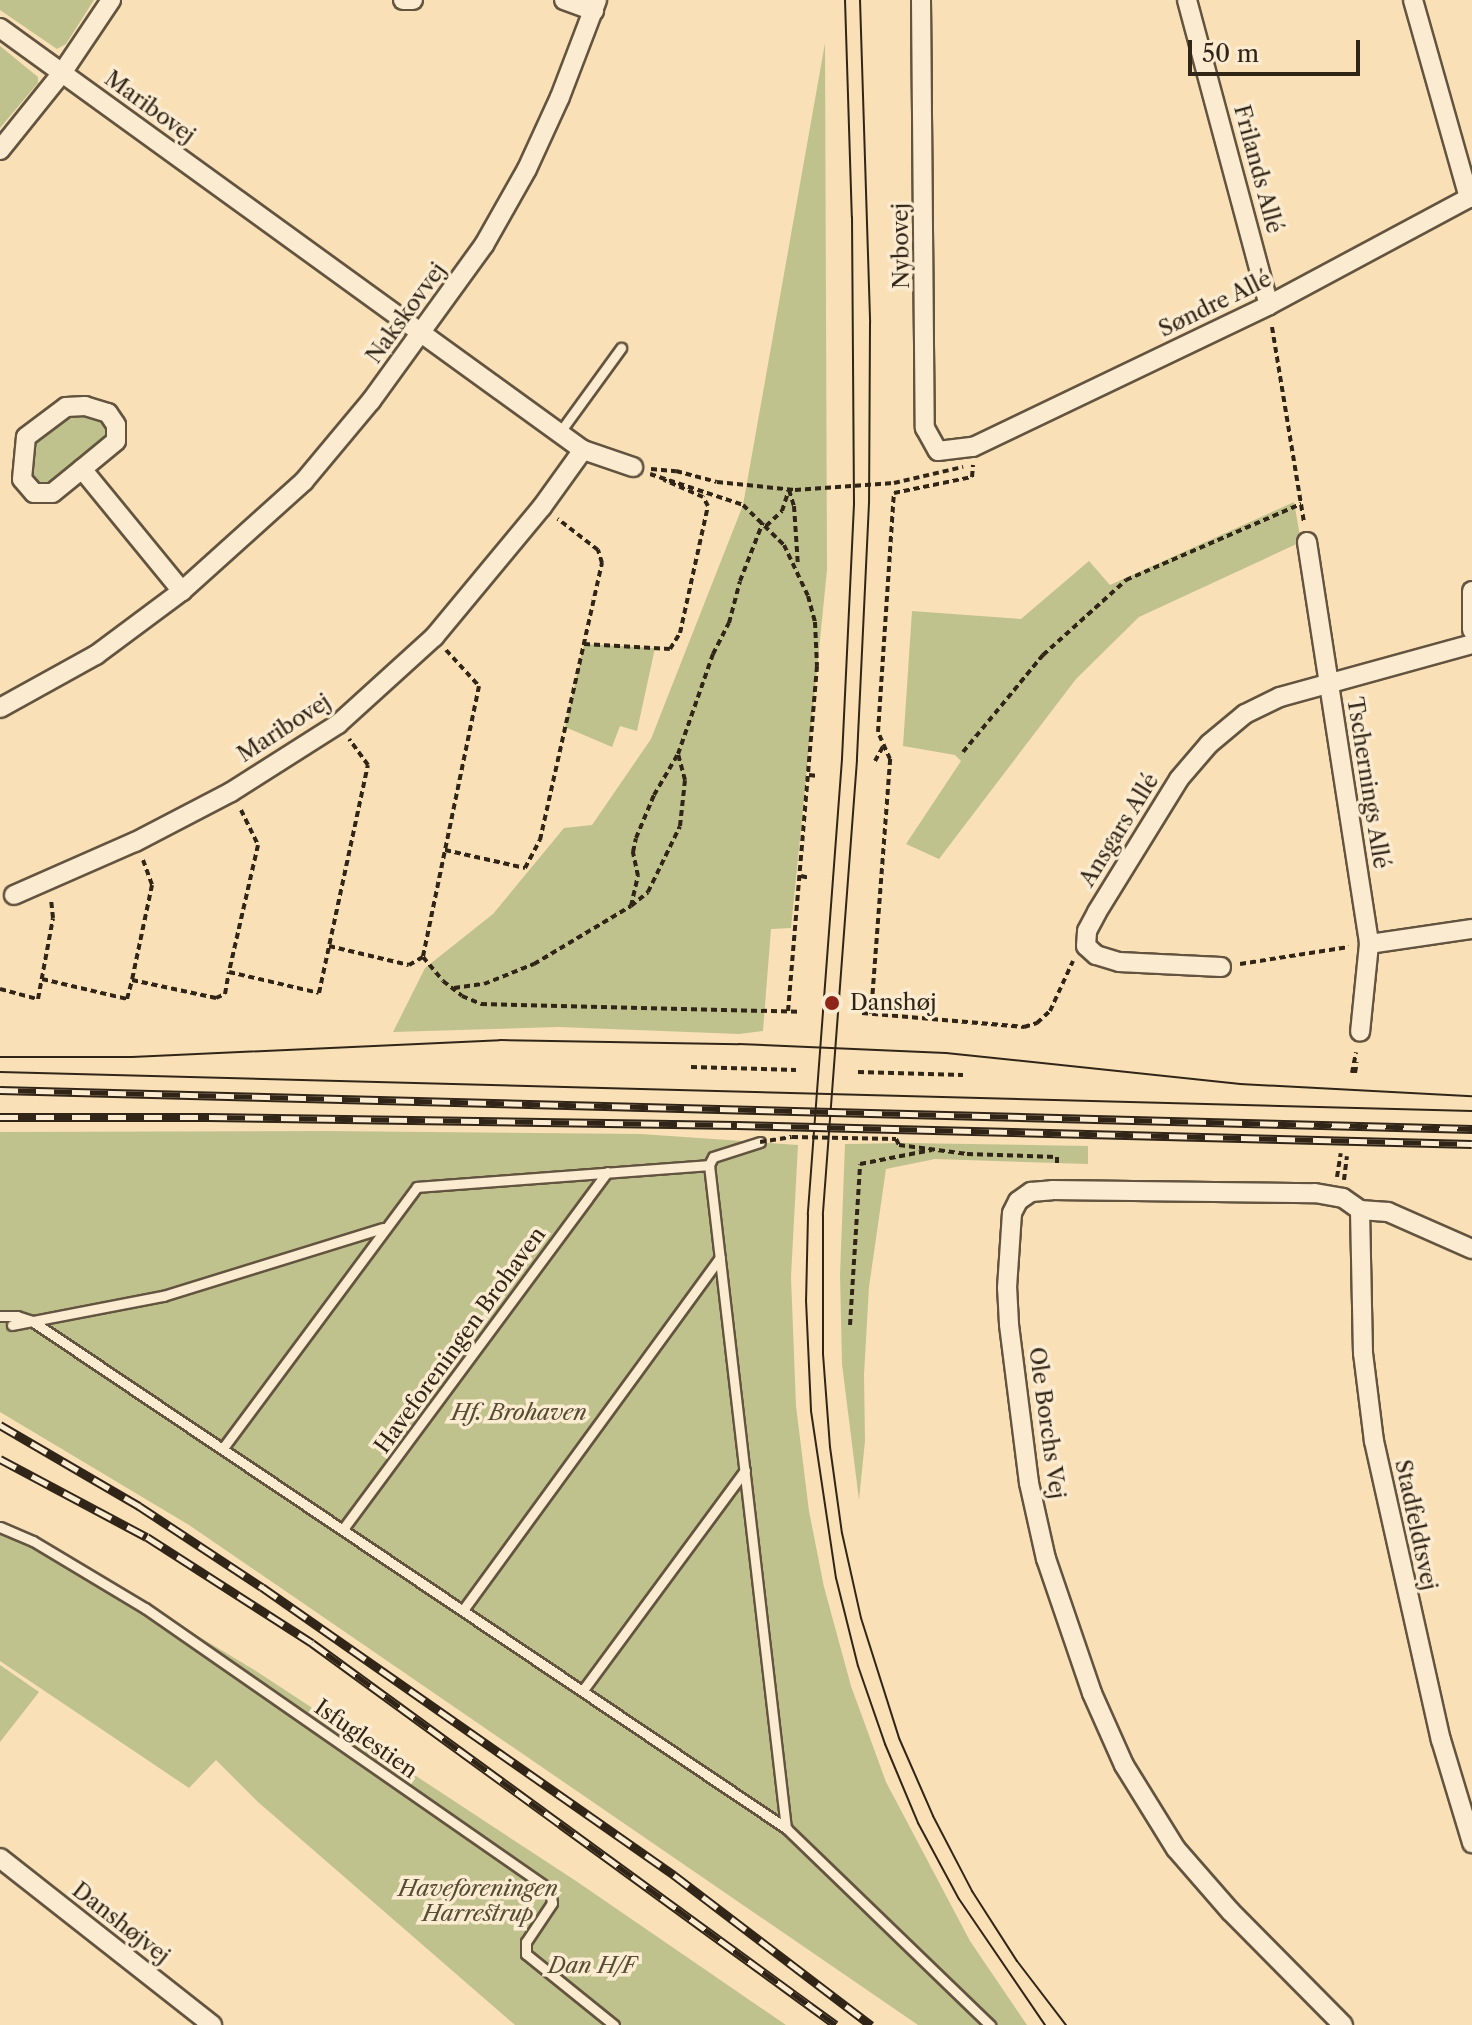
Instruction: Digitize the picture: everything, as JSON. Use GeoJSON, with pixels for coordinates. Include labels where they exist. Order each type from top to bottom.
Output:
{"type":"FeatureCollection","features":[{"type":"Feature","properties":{"kind":"street"},"geometry":{"type":"LineString","coordinates":[[0,150],[62,73],[111,0]]}},
{"type":"Feature","properties":{"kind":"street"},"geometry":{"type":"LineString","coordinates":[[403,0],[413,0]]}},
{"type":"Feature","properties":{"kind":"street","name":"Nakskovvej"},"geometry":{"type":"LineString","coordinates":[[0,708],[96,655],[182,591],[304,481],[422,333],[484,245],[527,169],[596,5],[564,0]]}},
{"type":"Feature","properties":{"kind":"street","name":"Nybovej"},"geometry":{"type":"LineString","coordinates":[[921,0],[925,428],[938,451],[973,447]]}},
{"type":"Feature","properties":{"kind":"street","name":"Frilands Allé"},"geometry":{"type":"LineString","coordinates":[[1187,0],[1269,305]]}},
{"type":"Feature","properties":{"kind":"street"},"geometry":{"type":"LineString","coordinates":[[1413,0],[1470,197]]}},
{"type":"Feature","properties":{"kind":"street","name":"Maribovej"},"geometry":{"type":"LineString","coordinates":[[0,28],[583,450],[633,467]]}},
{"type":"Feature","properties":{"kind":"street","name":"Søndre Allé"},"geometry":{"type":"LineString","coordinates":[[973,447],[1269,305],[1470,197]]}},
{"type":"Feature","properties":{"kind":"street"},"geometry":{"type":"LineString","coordinates":[[85,406],[108,413],[116,425],[116,441],[82,469],[52,493],[34,493],[22,479],[26,437],[66,407],[85,406]]}},
{"type":"Feature","properties":{"kind":"street","name":"Maribovej"},"geometry":{"type":"LineString","coordinates":[[14,895],[135,842],[231,792],[338,724],[434,637],[542,507],[583,450]]}},
{"type":"Feature","properties":{"kind":"street"},"geometry":{"type":"LineString","coordinates":[[82,469],[182,591]]}},
{"type":"Feature","properties":{"kind":"street","name":"Tschernings Allé"},"geometry":{"type":"LineString","coordinates":[[1307,542],[1369,944],[1360,1032]]}},
{"type":"Feature","properties":{"kind":"street"},"geometry":{"type":"LineString","coordinates":[[1472,591],[1472,630]]}},
{"type":"Feature","properties":{"kind":"street","name":"Ansgars Allé"},"geometry":{"type":"LineString","coordinates":[[1086,946],[1087,931],[1097,912],[1179,779],[1209,744],[1245,714],[1328,681],[1472,644]]}},
{"type":"Feature","properties":{"kind":"street"},"geometry":{"type":"LineString","coordinates":[[1369,944],[1470,928]]}},
{"type":"Feature","properties":{"kind":"street"},"geometry":{"type":"LineString","coordinates":[[1086,946],[1096,955],[1119,962],[1221,967]]}},
{"type":"Feature","properties":{"kind":"street","name":"Ole Borchs Vej"},"geometry":{"type":"LineString","coordinates":[[1343,2025],[1302,1987],[1183,1857],[1124,1765],[1087,1679],[1046,1559],[1029,1483],[1017,1405],[1007,1288],[1012,1213],[1018,1201],[1031,1192],[1334,1195],[1360,1210],[1388,1212],[1472,1249]]}},
{"type":"Feature","properties":{"kind":"street","name":"Stadfeldtsvej"},"geometry":{"type":"LineString","coordinates":[[1360,1210],[1363,1353],[1374,1441],[1441,1740],[1472,1843]]}},
{"type":"Feature","properties":{"kind":"street","name":"Danshøjvej"},"geometry":{"type":"LineString","coordinates":[[0,1858],[212,2025]]}},
{"type":"Feature","properties":{"kind":"lane"},"geometry":{"type":"LineString","coordinates":[[560,432],[621,348]]}},
{"type":"Feature","properties":{"kind":"lane"},"geometry":{"type":"LineString","coordinates":[[760,1142],[713,1157],[709,1165],[786,1828]]}},
{"type":"Feature","properties":{"kind":"lane"},"geometry":{"type":"LineString","coordinates":[[223,1448],[417,1187],[709,1165]]}},
{"type":"Feature","properties":{"kind":"lane","name":"Haveforeningen Brohaven"},"geometry":{"type":"LineString","coordinates":[[343,1529],[607,1172]]}},
{"type":"Feature","properties":{"kind":"lane"},"geometry":{"type":"LineString","coordinates":[[12,1325],[163,1296],[385,1228]]}},
{"type":"Feature","properties":{"kind":"lane"},"geometry":{"type":"LineString","coordinates":[[463,1610],[720,1258]]}},
{"type":"Feature","properties":{"kind":"lane"},"geometry":{"type":"LineString","coordinates":[[0,1316],[17,1316],[32,1321],[786,1828],[990,2025]]}},
{"type":"Feature","properties":{"kind":"lane"},"geometry":{"type":"LineString","coordinates":[[583,1690],[745,1470]]}},
{"type":"Feature","properties":{"kind":"lane","name":"Isfuglestien"},"geometry":{"type":"LineString","coordinates":[[0,1527],[33,1541],[145,1608],[550,1889],[552,1903],[526,1942],[526,1954],[614,2025]]}},
{"type":"Feature","properties":{"kind":"path"},"geometry":{"type":"LineString","coordinates":[[1269,305],[1307,542]]}},
{"type":"Feature","properties":{"kind":"path"},"geometry":{"type":"LineString","coordinates":[[871,1014],[890,759],[878,732],[894,493],[972,477],[973,447]]}},
{"type":"Feature","properties":{"kind":"path"},"geometry":{"type":"LineString","coordinates":[[633,467],[743,505],[765,524],[798,569]]}},
{"type":"Feature","properties":{"kind":"path"},"geometry":{"type":"LineString","coordinates":[[633,467],[676,471],[717,482],[789,490],[875,486],[963,467]]}},
{"type":"Feature","properties":{"kind":"path"},"geometry":{"type":"LineString","coordinates":[[584,644],[670,649],[680,633],[708,506],[703,497],[673,487],[659,477]]}},
{"type":"Feature","properties":{"kind":"path"},"geometry":{"type":"LineString","coordinates":[[631,906],[638,876],[633,852],[636,838],[654,795],[678,754],[713,654],[729,623],[740,581],[765,524],[782,511],[789,490]]}},
{"type":"Feature","properties":{"kind":"path"},"geometry":{"type":"LineString","coordinates":[[788,1012],[817,666],[815,622],[798,569],[794,506],[789,490]]}},
{"type":"Feature","properties":{"kind":"path"},"geometry":{"type":"LineString","coordinates":[[963,752],[1043,655],[1126,580],[1301,504]]}},
{"type":"Feature","properties":{"kind":"path"},"geometry":{"type":"LineString","coordinates":[[445,850],[525,868],[535,855],[602,563],[598,550],[542,507]]}},
{"type":"Feature","properties":{"kind":"path"},"geometry":{"type":"LineString","coordinates":[[328,946],[409,965],[423,957],[479,686],[434,637]]}},
{"type":"Feature","properties":{"kind":"path"},"geometry":{"type":"LineString","coordinates":[[229,972],[319,993],[368,765],[338,724]]}},
{"type":"Feature","properties":{"kind":"path"},"geometry":{"type":"LineString","coordinates":[[875,761],[884,745]]}},
{"type":"Feature","properties":{"kind":"path"},"geometry":{"type":"LineString","coordinates":[[452,988],[484,984],[545,959],[631,906],[648,892],[680,826],[685,780],[678,754]]}},
{"type":"Feature","properties":{"kind":"path"},"geometry":{"type":"LineString","coordinates":[[809,775],[818,776]]}},
{"type":"Feature","properties":{"kind":"path"},"geometry":{"type":"LineString","coordinates":[[132,980],[216,998],[225,994],[258,845],[231,792]]}},
{"type":"Feature","properties":{"kind":"path"},"geometry":{"type":"LineString","coordinates":[[42,979],[127,999],[152,885],[135,842]]}},
{"type":"Feature","properties":{"kind":"path"},"geometry":{"type":"LineString","coordinates":[[801,876],[810,878]]}},
{"type":"Feature","properties":{"kind":"path"},"geometry":{"type":"LineString","coordinates":[[0,989],[38,999],[53,918],[49,882]]}},
{"type":"Feature","properties":{"kind":"path"},"geometry":{"type":"LineString","coordinates":[[1221,967],[1369,944]]}},
{"type":"Feature","properties":{"kind":"path"},"geometry":{"type":"LineString","coordinates":[[862,1013],[1024,1027],[1037,1023],[1050,1011],[1069,965],[1086,946]]}},
{"type":"Feature","properties":{"kind":"path"},"geometry":{"type":"LineString","coordinates":[[423,957],[452,988],[481,1004],[800,1012]]}},
{"type":"Feature","properties":{"kind":"path"},"geometry":{"type":"LineString","coordinates":[[691,1067],[796,1070]]}},
{"type":"Feature","properties":{"kind":"path"},"geometry":{"type":"LineString","coordinates":[[858,1072],[963,1075]]}},
{"type":"Feature","properties":{"kind":"path"},"geometry":{"type":"LineString","coordinates":[[760,1142],[792,1137],[896,1139],[899,1145],[932,1150],[1057,1157],[1057,1166]]}},
{"type":"Feature","properties":{"kind":"path"},"geometry":{"type":"LineString","coordinates":[[850,1325],[860,1164],[932,1150]]}},
{"type":"Feature","properties":{"kind":"path"},"geometry":{"type":"LineString","coordinates":[[1334,1195],[1341,1153]]}},
{"type":"Feature","properties":{"kind":"green space"},"geometry":{"type":"Polygon","coordinates":[[[0,0],[94,0],[66,44],[57,49],[0,10],[0,0]]]}},
{"type":"Feature","properties":{"kind":"green space"},"geometry":{"type":"Polygon","coordinates":[[[825,43],[827,570],[791,928],[771,929],[763,1031],[739,1034],[559,1027],[393,1032],[425,968],[493,914],[564,828],[592,825],[651,739],[743,505],[825,43]]]}},
{"type":"Feature","properties":{"kind":"green space"},"geometry":{"type":"Polygon","coordinates":[[[0,46],[38,77],[38,83],[0,128],[0,46]]]}},
{"type":"Feature","properties":{"kind":"green space"},"geometry":{"type":"Polygon","coordinates":[[[74,409],[101,419],[107,427],[106,436],[48,483],[36,482],[31,477],[33,442],[74,409]]]}},
{"type":"Feature","properties":{"kind":"green space"},"geometry":{"type":"Polygon","coordinates":[[[1294,502],[1301,542],[1139,617],[1076,679],[939,859],[906,844],[961,761],[955,755],[903,746],[912,611],[1021,619],[1089,561],[1110,585],[1294,502]]]}},
{"type":"Feature","properties":{"kind":"green space"},"geometry":{"type":"Polygon","coordinates":[[[584,644],[655,648],[637,731],[620,726],[612,747],[565,727],[584,644]]]}},
{"type":"Feature","properties":{"kind":"green space","name":"Hf. Brohaven"},"geometry":{"type":"Polygon","coordinates":[[[0,1132],[641,1134],[798,1145],[791,1277],[796,1406],[809,1511],[824,1587],[851,1686],[886,1782],[970,1941],[1027,2025],[918,2025],[189,1525],[0,1412],[0,1132]]]}},
{"type":"Feature","properties":{"kind":"green space"},"geometry":{"type":"Polygon","coordinates":[[[845,1144],[1088,1146],[1088,1164],[935,1159],[886,1169],[869,1287],[864,1375],[865,1441],[859,1500],[842,1364],[840,1275],[845,1144]]]}},
{"type":"Feature","properties":{"kind":"green space","name":"Haveforeningen Harrestrup"},"geometry":{"type":"Polygon","coordinates":[[[0,1522],[35,1538],[256,1671],[576,1881],[786,2025],[515,2025],[258,1802],[216,1760],[189,1788],[0,1661],[0,1522]]]}},
{"type":"Feature","properties":{"kind":"green space"},"geometry":{"type":"Polygon","coordinates":[[[0,1665],[39,1692],[0,1742],[0,1665]]]}},
{"type":"Feature","properties":{"kind":"tram line"},"geometry":{"type":"LineString","coordinates":[[845,0],[852,217],[854,504],[842,759],[808,1215],[806,1300],[811,1411],[836,1578],[858,1666],[885,1744],[918,1823],[959,1899],[1045,2025]]}},
{"type":"Feature","properties":{"kind":"tram line"},"geometry":{"type":"LineString","coordinates":[[860,0],[870,323],[869,503],[857,760],[823,1215],[823,1354],[830,1447],[842,1533],[861,1618],[899,1738],[933,1816],[972,1891],[1017,1961],[1066,2025]]}},
{"type":"Feature","properties":{"kind":"tram line"},"geometry":{"type":"LineString","coordinates":[[0,1057],[132,1057],[500,1040],[739,1044],[946,1053],[1240,1084],[1472,1096]]}},
{"type":"Feature","properties":{"kind":"tram line"},"geometry":{"type":"LineString","coordinates":[[0,1072],[1472,1111]]}},
{"type":"Feature","properties":{"kind":"railway"},"geometry":{"type":"LineString","coordinates":[[0,1090],[1472,1129]]}},
{"type":"Feature","properties":{"kind":"railway"},"geometry":{"type":"LineString","coordinates":[[0,1117],[737,1125],[1472,1144]]}},
{"type":"Feature","properties":{"kind":"railway"},"geometry":{"type":"LineString","coordinates":[[0,1425],[139,1506],[262,1587],[674,1875],[871,2025]]}},
{"type":"Feature","properties":{"kind":"railway"},"geometry":{"type":"LineString","coordinates":[[0,1459],[147,1537],[312,1643],[836,2025]]}},
{"type":"Feature","properties":{"kind":"place","name":"Danshøj"},"geometry":{"type":"Point","coordinates":[832,1003]}},
{"type":"Feature","properties":{"kind":"park label","name":"Dan H/F"},"geometry":{"type":"Point","coordinates":[592,1966]}}]}
